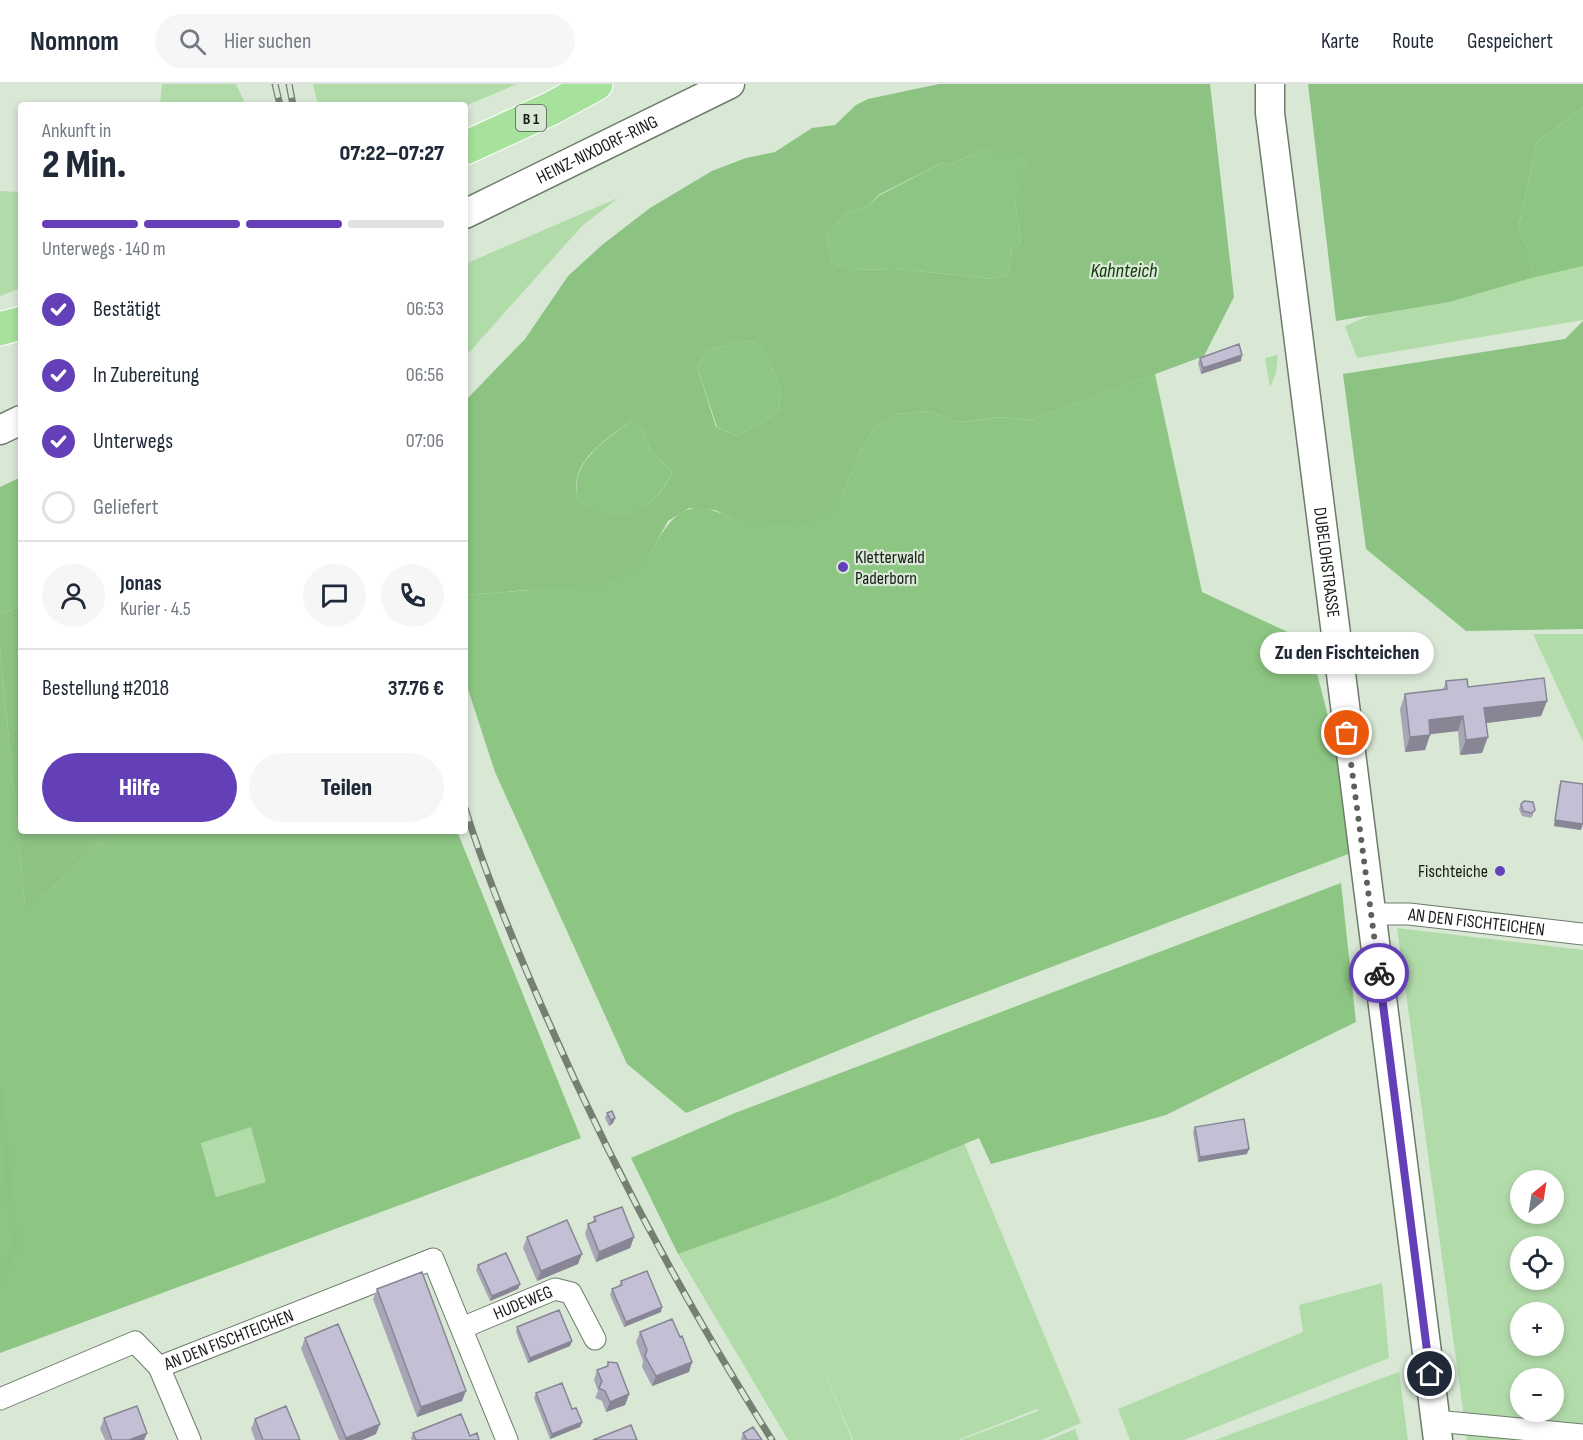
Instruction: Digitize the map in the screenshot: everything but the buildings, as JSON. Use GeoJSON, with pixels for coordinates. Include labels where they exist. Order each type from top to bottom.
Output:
{"type":"FeatureCollection","features":[{"type":"Feature","properties":{"kind":"highway","name":"B 1"},"geometry":{"type":"LineString","coordinates":[[468,147],[552,108],[596,84]]}},
{"type":"Feature","properties":{"kind":"main road","name":"HEINZ-NIXDORF-RING"},"geometry":{"type":"LineString","coordinates":[[468,213],[730,84]]}},
{"type":"Feature","properties":{"kind":"main road","name":"DUBELOHSTRASSE"},"geometry":{"type":"LineString","coordinates":[[1260,84],[1262,102],[1270,113]]}},
{"type":"Feature","properties":{"kind":"main road","name":"DUBELOHSTRASSE"},"geometry":{"type":"LineString","coordinates":[[1270,84],[1270,113],[1437,1431]]}},
{"type":"Feature","properties":{"kind":"main road"},"geometry":{"type":"LineString","coordinates":[[0,430],[18,421]]}},
{"type":"Feature","properties":{"kind":"street","name":"AN DEN FISCHTEICHEN"},"geometry":{"type":"LineString","coordinates":[[1371,914],[1409,914],[1583,934]]}},
{"type":"Feature","properties":{"kind":"street","name":"AN DEN FISCHTEICHEN"},"geometry":{"type":"LineString","coordinates":[[0,1399],[135,1342],[159,1367],[433,1259],[462,1328]]}},
{"type":"Feature","properties":{"kind":"street","name":"HUDEWEG"},"geometry":{"type":"LineString","coordinates":[[462,1328],[555,1289],[571,1293],[595,1339]]}},
{"type":"Feature","properties":{"kind":"street"},"geometry":{"type":"LineString","coordinates":[[462,1328],[507,1440]]}},
{"type":"Feature","properties":{"kind":"street"},"geometry":{"type":"LineString","coordinates":[[159,1367],[190,1440]]}},
{"type":"Feature","properties":{"kind":"street"},"geometry":{"type":"LineString","coordinates":[[1437,1431],[1583,1435]]}},
{"type":"Feature","properties":{"kind":"shaded area"},"geometry":{"type":"Polygon","coordinates":[[[162,84],[236,84],[245,102],[160,102],[162,84]]]}},
{"type":"Feature","properties":{"kind":"shaded area"},"geometry":{"type":"Polygon","coordinates":[[[313,84],[517,84],[468,105],[468,102],[317,102],[313,84]]]}},
{"type":"Feature","properties":{"kind":"shaded area"},"geometry":{"type":"Polygon","coordinates":[[[1583,108],[1583,266],[1531,278],[1529,253],[1518,229],[1537,142],[1583,108]]]}},
{"type":"Feature","properties":{"kind":"shaded area"},"geometry":{"type":"Polygon","coordinates":[[[983,150],[1030,156],[1015,199],[1021,243],[1011,250],[1009,274],[994,279],[896,269],[852,270],[832,263],[826,236],[847,213],[867,206],[880,195],[942,163],[949,165],[983,150]]]}},
{"type":"Feature","properties":{"kind":"shaded area"},"geometry":{"type":"Polygon","coordinates":[[[0,191],[18,192],[18,289],[0,296],[0,191]]]}},
{"type":"Feature","properties":{"kind":"shaded area"},"geometry":{"type":"Polygon","coordinates":[[[618,198],[582,226],[468,354],[468,263],[618,198]]]}},
{"type":"Feature","properties":{"kind":"shaded area"},"geometry":{"type":"Polygon","coordinates":[[[1583,225],[1583,320],[1357,358],[1345,326],[1583,225]]]}},
{"type":"Feature","properties":{"kind":"shaded area"},"geometry":{"type":"Polygon","coordinates":[[[747,340],[764,348],[781,390],[778,412],[737,436],[717,427],[697,367],[708,350],[747,340]]]}},
{"type":"Feature","properties":{"kind":"shaded area"},"geometry":{"type":"Polygon","coordinates":[[[1278,355],[1276,373],[1270,388],[1265,358],[1278,355]]]}},
{"type":"Feature","properties":{"kind":"shaded area"},"geometry":{"type":"Polygon","coordinates":[[[1155,374],[1202,592],[1309,642],[1333,736],[1351,853],[915,1019],[686,1113],[627,1064],[495,772],[468,689],[468,595],[529,590],[650,554],[673,520],[681,513],[691,509],[702,508],[731,518],[841,498],[859,454],[875,428],[897,414],[927,411],[959,422],[1000,417],[1031,420],[1155,374]]]}},
{"type":"Feature","properties":{"kind":"shaded area"},"geometry":{"type":"Polygon","coordinates":[[[631,421],[644,431],[651,452],[672,471],[669,479],[651,502],[627,516],[613,515],[579,502],[576,488],[583,465],[600,445],[631,421]]]}},
{"type":"Feature","properties":{"kind":"shaded area"},"geometry":{"type":"Polygon","coordinates":[[[18,478],[18,607],[0,614],[0,487],[18,478]]]}},
{"type":"Feature","properties":{"kind":"shaded area"},"geometry":{"type":"Polygon","coordinates":[[[1533,634],[1583,634],[1583,742],[1533,634]]]}},
{"type":"Feature","properties":{"kind":"shaded area"},"geometry":{"type":"Polygon","coordinates":[[[0,648],[25,906],[52,889],[108,834],[458,834],[581,1138],[0,1353],[0,648]],[[251,1127],[201,1143],[216,1197],[266,1182],[251,1127]]]}},
{"type":"Feature","properties":{"kind":"shaded area"},"geometry":{"type":"Polygon","coordinates":[[[1341,883],[1356,1022],[1166,1115],[991,1164],[979,1138],[829,1200],[678,1254],[631,1158],[735,1113],[1341,883]]]}},
{"type":"Feature","properties":{"kind":"shaded area"},"geometry":{"type":"Polygon","coordinates":[[[1397,928],[1583,950],[1583,1440],[1467,1440],[1397,928]]]}},
{"type":"Feature","properties":{"kind":"shaded area"},"geometry":{"type":"Polygon","coordinates":[[[251,1126],[267,1182],[216,1197],[201,1143],[251,1126]]]}},
{"type":"Feature","properties":{"kind":"shaded area"},"geometry":{"type":"Polygon","coordinates":[[[964,1143],[1081,1423],[1042,1440],[961,1440],[1038,1411],[1037,1409],[958,1440],[853,1440],[818,1355],[852,1440],[788,1440],[678,1254],[829,1200],[964,1143]]]}},
{"type":"Feature","properties":{"kind":"shaded area"},"geometry":{"type":"Polygon","coordinates":[[[1382,1283],[1389,1358],[1184,1440],[1130,1440],[1118,1409],[1303,1332],[1299,1305],[1382,1283]]]}},
{"type":"Feature","properties":{"kind":"shaded area"},"geometry":{"type":"Polygon","coordinates":[[[1399,1372],[1408,1440],[1215,1440],[1399,1372]]]}},
{"type":"Feature","properties":{"kind":"shaded area"},"geometry":{"type":"Polygon","coordinates":[[[1075,1429],[1079,1440],[1048,1440],[1075,1429]]]}},
{"type":"Feature","properties":{"kind":"water","name":"Kahnteich"},"geometry":{"type":"Polygon","coordinates":[[[939,84],[1210,84],[1234,297],[1204,356],[1031,420],[1000,417],[959,422],[927,411],[897,414],[875,428],[859,454],[841,498],[820,518],[798,526],[731,518],[715,510],[689,508],[668,521],[650,554],[626,575],[604,584],[468,595],[468,398],[525,339],[568,276],[602,245],[650,208],[712,171],[746,158],[775,152],[812,128],[835,125],[856,105],[868,99],[939,84]],[[983,150],[949,165],[942,163],[880,194],[867,206],[847,213],[826,236],[832,263],[852,270],[896,269],[994,279],[1009,274],[1011,250],[1021,243],[1015,199],[1029,157],[983,150]],[[747,340],[708,350],[697,367],[716,427],[737,436],[778,412],[781,390],[764,348],[747,340]],[[631,421],[599,445],[582,465],[576,488],[579,502],[618,516],[627,515],[644,508],[665,486],[672,471],[651,452],[644,431],[631,421]]]}},
{"type":"Feature","properties":{"kind":"water"},"geometry":{"type":"Polygon","coordinates":[[[1308,84],[1583,84],[1583,108],[1537,142],[1518,229],[1529,253],[1531,278],[1449,302],[1336,321],[1308,84]]]}},
{"type":"Feature","properties":{"kind":"water"},"geometry":{"type":"Polygon","coordinates":[[[1583,321],[1583,629],[1466,631],[1366,549],[1343,374],[1565,339],[1583,321]]]}},
{"type":"Feature","properties":{"kind":"water"},"geometry":{"type":"Polygon","coordinates":[[[18,607],[18,834],[108,834],[52,889],[25,907],[0,648],[0,614],[18,607]]]}},
{"type":"Feature","properties":{"kind":"waterway"},"geometry":{"type":"LineString","coordinates":[[0,1091],[15,1249],[0,1280]]}},
{"type":"Feature","properties":{"kind":"railway"},"geometry":{"type":"LineString","coordinates":[[275,84],[279,102]]}},
{"type":"Feature","properties":{"kind":"railway"},"geometry":{"type":"LineString","coordinates":[[289,84],[292,102]]}},
{"type":"Feature","properties":{"kind":"railway"},"geometry":{"type":"LineString","coordinates":[[468,817],[513,939],[596,1125],[709,1337],[772,1440]]}},
{"type":"Feature","properties":{"kind":"way so far"},"geometry":{"type":"LineString","coordinates":[[1347,733],[1379,973]]}},
{"type":"Feature","properties":{"kind":"place","name":"Kletterwald Paderborn"},"geometry":{"type":"Point","coordinates":[843,567]}},
{"type":"Feature","properties":{"kind":"place","name":"Zu den Fischteichen"},"geometry":{"type":"Point","coordinates":[1347,733]}},
{"type":"Feature","properties":{"kind":"place","name":"Fischteiche"},"geometry":{"type":"Point","coordinates":[1500,871]}},
{"type":"Feature","properties":{"kind":"route"},"geometry":{"type":"LineString","coordinates":[[1379,973],[1430,1374]]}}]}
